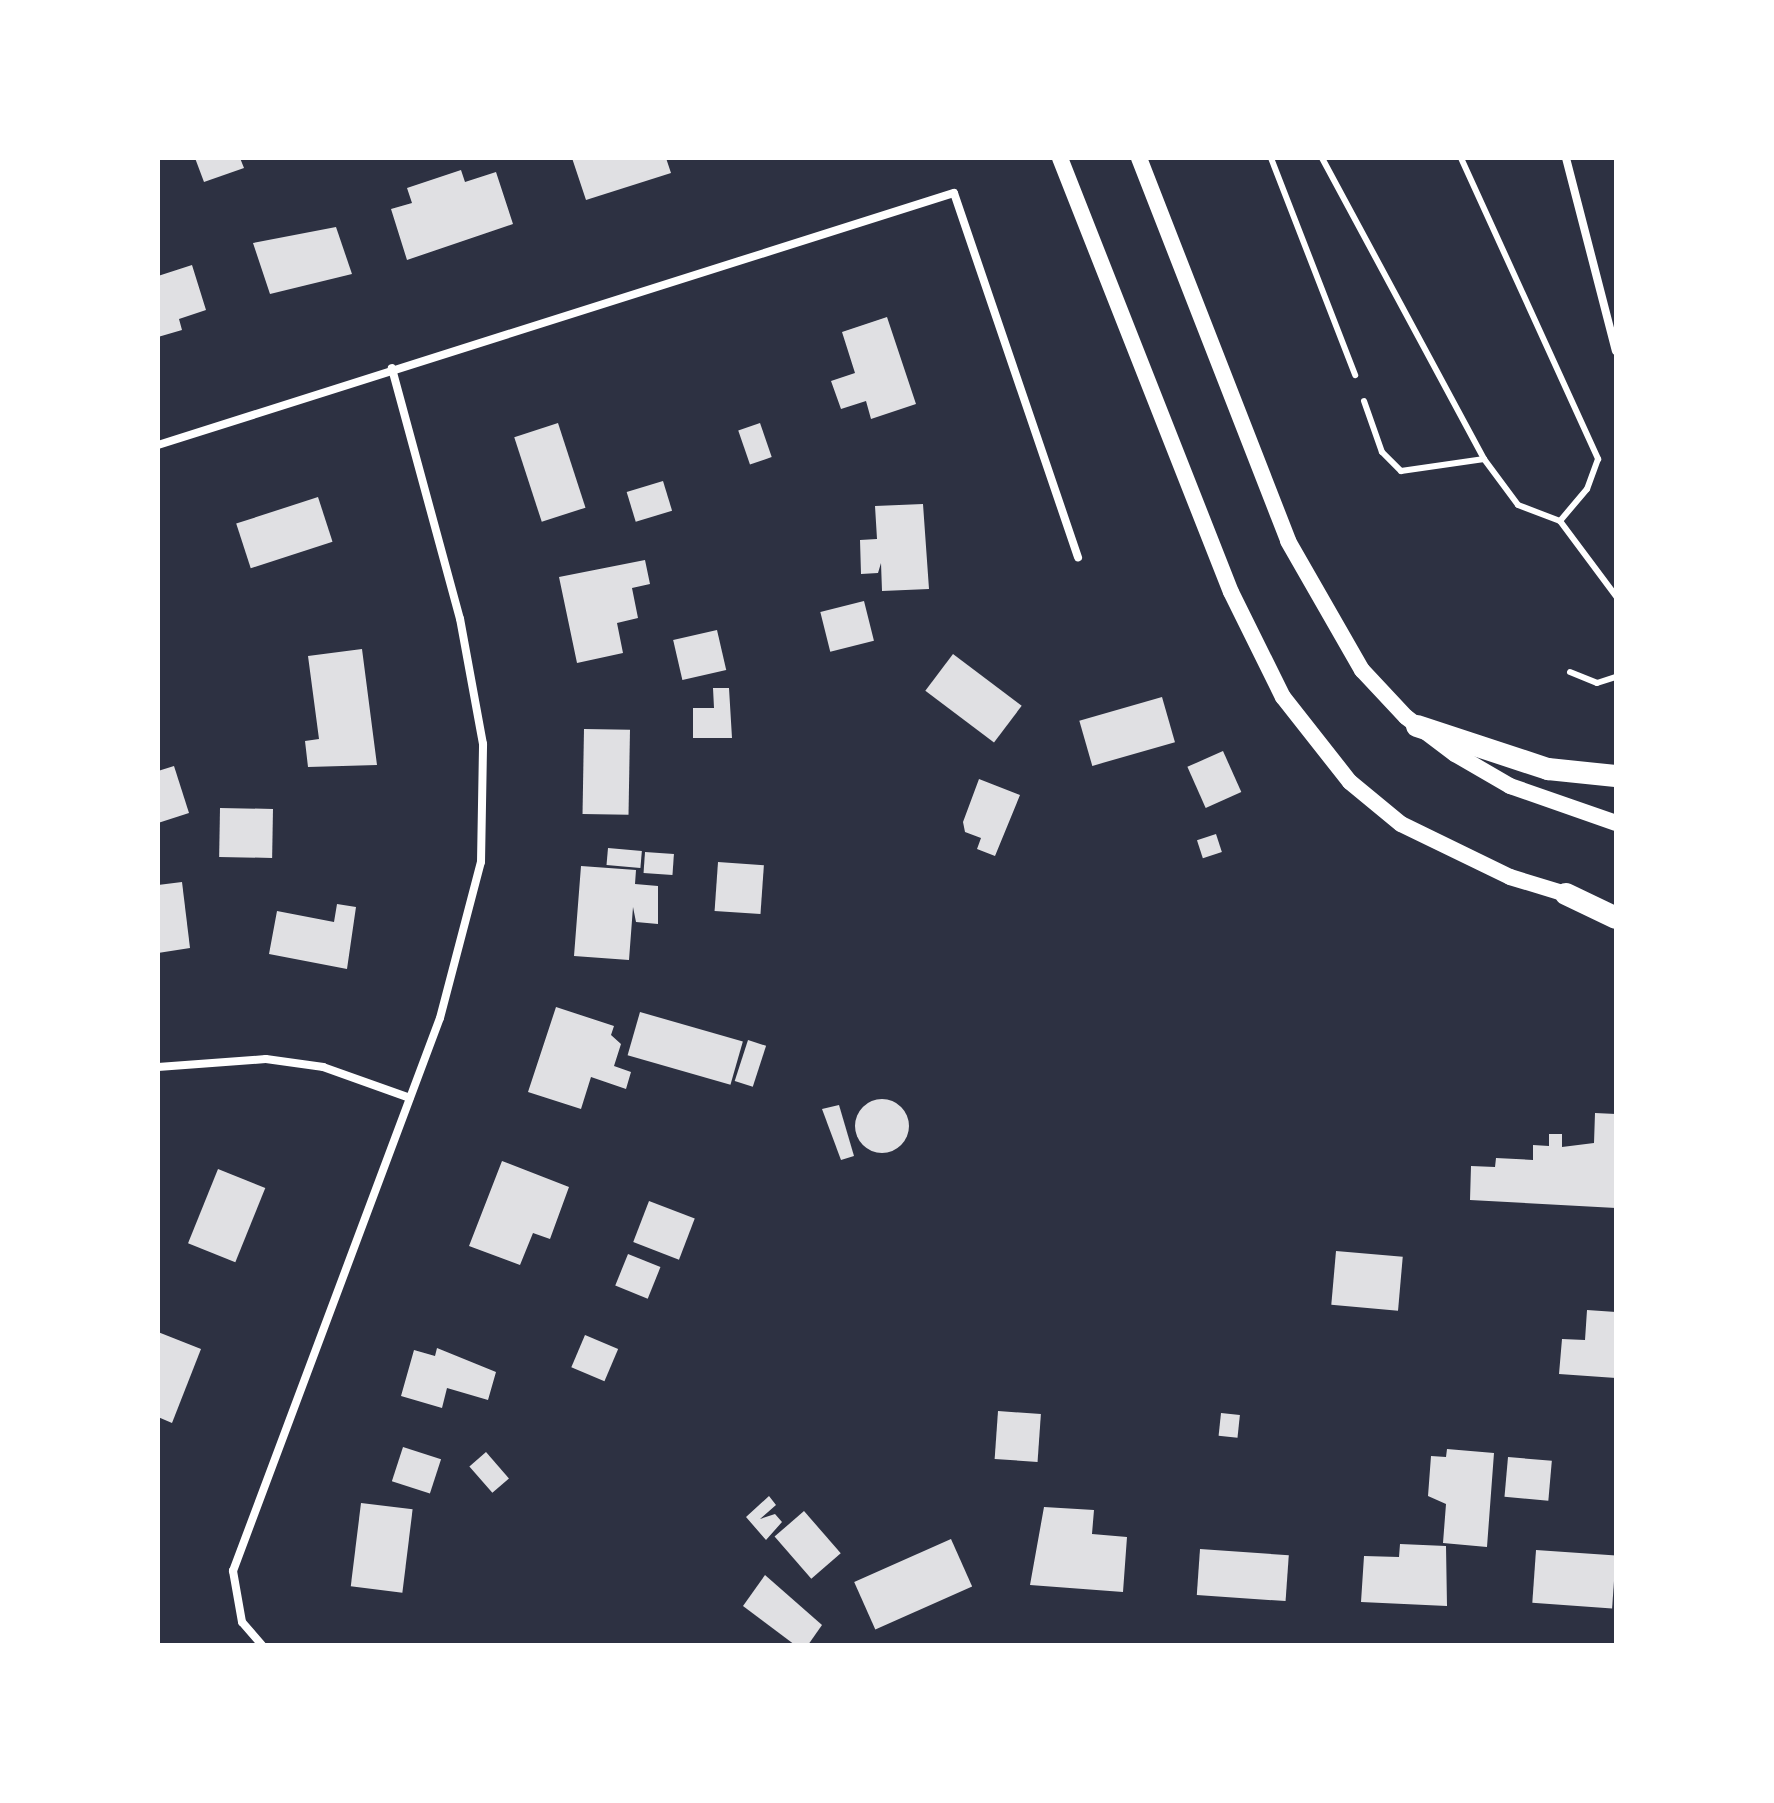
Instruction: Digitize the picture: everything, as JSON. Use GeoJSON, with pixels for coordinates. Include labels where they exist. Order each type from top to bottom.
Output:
{"type":"FeatureCollection","features":[{"type":"Feature","properties":{"kind":"highway"},"geometry":{"type":"LineString","coordinates":[[1417,726],[1548,769],[1616,776]]}},
{"type":"Feature","properties":{"kind":"highway"},"geometry":{"type":"LineString","coordinates":[[1566,894],[1616,918]]}},
{"type":"Feature","properties":{"kind":"main road"},"geometry":{"type":"LineString","coordinates":[[1060,158],[1231,592],[1283,697],[1350,782],[1401,824],[1484,866],[1566,894],[1616,907]]}},
{"type":"Feature","properties":{"kind":"main road"},"geometry":{"type":"LineString","coordinates":[[1139,158],[1309,589],[1362,670],[1417,726],[1510,786],[1616,823]]}},
{"type":"Feature","properties":{"kind":"street"},"geometry":{"type":"LineString","coordinates":[[1566,158],[1616,351]]}},
{"type":"Feature","properties":{"kind":"street"},"geometry":{"type":"LineString","coordinates":[[158,445],[392,368],[954,193],[1078,558]]}},
{"type":"Feature","properties":{"kind":"street"},"geometry":{"type":"LineString","coordinates":[[262,1645],[234,1602],[233,1571],[270,1460],[410,1098],[464,937],[486,796],[460,619],[392,368]]}},
{"type":"Feature","properties":{"kind":"street"},"geometry":{"type":"LineString","coordinates":[[158,1067],[266,1059],[323,1067],[410,1098]]}},
{"type":"Feature","properties":{"kind":"lane"},"geometry":{"type":"LineString","coordinates":[[1271,158],[1355,375]]}},
{"type":"Feature","properties":{"kind":"lane"},"geometry":{"type":"LineString","coordinates":[[1322,158],[1484,459],[1518,505],[1560,521],[1616,596]]}},
{"type":"Feature","properties":{"kind":"lane"},"geometry":{"type":"LineString","coordinates":[[1461,158],[1598,459],[1587,489],[1560,521]]}},
{"type":"Feature","properties":{"kind":"lane"},"geometry":{"type":"LineString","coordinates":[[1364,401],[1382,452],[1401,471],[1484,459]]}},
{"type":"Feature","properties":{"kind":"lane"},"geometry":{"type":"LineString","coordinates":[[1570,672],[1597,683],[1616,677]]}},
{"type":"Feature","properties":{"kind":"building"},"geometry":{"type":"Polygon","coordinates":[[[195,158],[240,158],[244,168],[204,182],[195,158]]]}},
{"type":"Feature","properties":{"kind":"building"},"geometry":{"type":"Polygon","coordinates":[[[572,158],[666,158],[671,173],[586,200],[572,158]]]}},
{"type":"Feature","properties":{"kind":"building"},"geometry":{"type":"Polygon","coordinates":[[[461,170],[465,182],[496,172],[513,224],[407,260],[391,209],[412,203],[407,188],[461,170]]]}},
{"type":"Feature","properties":{"kind":"building"},"geometry":{"type":"Polygon","coordinates":[[[336,227],[352,274],[270,294],[253,243],[336,227]]]}},
{"type":"Feature","properties":{"kind":"building"},"geometry":{"type":"Polygon","coordinates":[[[192,265],[206,310],[179,319],[182,330],[158,337],[158,276],[192,265]]]}},
{"type":"Feature","properties":{"kind":"building"},"geometry":{"type":"Polygon","coordinates":[[[887,317],[916,404],[871,419],[866,401],[841,409],[831,381],[855,373],[842,332],[887,317]]]}},
{"type":"Feature","properties":{"kind":"building"},"geometry":{"type":"Polygon","coordinates":[[[558,423],[586,508],[542,522],[514,437],[558,423]]]}},
{"type":"Feature","properties":{"kind":"building"},"geometry":{"type":"Polygon","coordinates":[[[760,423],[772,457],[750,465],[738,430],[760,423]]]}},
{"type":"Feature","properties":{"kind":"building"},"geometry":{"type":"Polygon","coordinates":[[[663,481],[672,511],[636,522],[627,492],[663,481]]]}},
{"type":"Feature","properties":{"kind":"building"},"geometry":{"type":"Polygon","coordinates":[[[318,497],[333,542],[251,568],[236,524],[318,497]]]}},
{"type":"Feature","properties":{"kind":"building"},"geometry":{"type":"Polygon","coordinates":[[[923,504],[929,589],[882,591],[881,563],[878,573],[861,574],[860,540],[877,539],[875,506],[923,504]]]}},
{"type":"Feature","properties":{"kind":"building"},"geometry":{"type":"Polygon","coordinates":[[[645,560],[650,584],[632,588],[638,618],[617,623],[623,653],[577,663],[559,577],[645,560]]]}},
{"type":"Feature","properties":{"kind":"building"},"geometry":{"type":"Polygon","coordinates":[[[864,601],[874,641],[830,652],[820,612],[864,601]]]}},
{"type":"Feature","properties":{"kind":"building"},"geometry":{"type":"Polygon","coordinates":[[[717,630],[726,670],[682,680],[673,640],[717,630]]]}},
{"type":"Feature","properties":{"kind":"building"},"geometry":{"type":"Polygon","coordinates":[[[362,649],[377,765],[308,767],[305,741],[319,739],[308,656],[362,649]]]}},
{"type":"Feature","properties":{"kind":"building"},"geometry":{"type":"Polygon","coordinates":[[[953,654],[1022,706],[994,742],[925,691],[953,654]]]}},
{"type":"Feature","properties":{"kind":"building"},"geometry":{"type":"Polygon","coordinates":[[[713,688],[729,688],[732,738],[693,738],[693,708],[714,708],[713,688]]]}},
{"type":"Feature","properties":{"kind":"building"},"geometry":{"type":"Polygon","coordinates":[[[1162,697],[1175,742],[1092,766],[1079,721],[1162,697]]]}},
{"type":"Feature","properties":{"kind":"building"},"geometry":{"type":"Polygon","coordinates":[[[584,729],[630,730],[629,815],[583,814],[584,729]]]}},
{"type":"Feature","properties":{"kind":"building"},"geometry":{"type":"Polygon","coordinates":[[[1223,751],[1241,792],[1206,808],[1187,767],[1223,751]]]}},
{"type":"Feature","properties":{"kind":"building"},"geometry":{"type":"Polygon","coordinates":[[[174,766],[189,813],[158,823],[158,771],[174,766]]]}},
{"type":"Feature","properties":{"kind":"building"},"geometry":{"type":"Polygon","coordinates":[[[979,779],[1020,795],[995,856],[977,849],[981,838],[965,832],[963,822],[979,779]]]}},
{"type":"Feature","properties":{"kind":"building"},"geometry":{"type":"Polygon","coordinates":[[[220,808],[273,809],[272,858],[219,857],[220,808]]]}},
{"type":"Feature","properties":{"kind":"building"},"geometry":{"type":"Polygon","coordinates":[[[1216,834],[1222,852],[1203,858],[1197,840],[1216,834]]]}},
{"type":"Feature","properties":{"kind":"building"},"geometry":{"type":"Polygon","coordinates":[[[608,848],[642,851],[640,868],[607,865],[608,848]]]}},
{"type":"Feature","properties":{"kind":"building"},"geometry":{"type":"Polygon","coordinates":[[[645,852],[674,854],[672,875],[644,873],[645,852]]]}},
{"type":"Feature","properties":{"kind":"building"},"geometry":{"type":"Polygon","coordinates":[[[718,862],[764,865],[760,914],[715,911],[718,862]]]}},
{"type":"Feature","properties":{"kind":"building"},"geometry":{"type":"Polygon","coordinates":[[[581,866],[636,870],[635,884],[658,886],[658,924],[636,922],[633,907],[629,960],[574,956],[581,866]]]}},
{"type":"Feature","properties":{"kind":"building"},"geometry":{"type":"Polygon","coordinates":[[[182,882],[190,948],[158,953],[158,885],[182,882]]]}},
{"type":"Feature","properties":{"kind":"building"},"geometry":{"type":"Polygon","coordinates":[[[337,904],[356,907],[347,969],[269,954],[277,911],[334,922],[337,904]]]}},
{"type":"Feature","properties":{"kind":"building"},"geometry":{"type":"Polygon","coordinates":[[[556,1007],[614,1026],[611,1035],[621,1044],[614,1066],[631,1072],[626,1089],[591,1077],[581,1109],[528,1092],[556,1007]]]}},
{"type":"Feature","properties":{"kind":"building"},"geometry":{"type":"Polygon","coordinates":[[[640,1012],[743,1041],[730,1085],[628,1055],[640,1012]]]}},
{"type":"Feature","properties":{"kind":"building"},"geometry":{"type":"Polygon","coordinates":[[[748,1040],[766,1046],[753,1087],[735,1081],[748,1040]]]}},
{"type":"Feature","properties":{"kind":"building"},"geometry":{"type":"Polygon","coordinates":[[[882,1099],[901,1107],[909,1126],[901,1145],[882,1153],[863,1145],[855,1126],[863,1107],[882,1099]]]}},
{"type":"Feature","properties":{"kind":"building"},"geometry":{"type":"Polygon","coordinates":[[[839,1105],[854,1156],[841,1160],[822,1109],[839,1105]]]}},
{"type":"Feature","properties":{"kind":"building"},"geometry":{"type":"Polygon","coordinates":[[[1595,1113],[1616,1114],[1616,1208],[1470,1200],[1471,1166],[1495,1167],[1496,1158],[1533,1160],[1533,1145],[1549,1146],[1549,1134],[1562,1134],[1562,1147],[1594,1143],[1595,1113]]]}},
{"type":"Feature","properties":{"kind":"building"},"geometry":{"type":"Polygon","coordinates":[[[502,1161],[569,1187],[550,1239],[533,1233],[520,1265],[469,1246],[502,1161]]]}},
{"type":"Feature","properties":{"kind":"building"},"geometry":{"type":"Polygon","coordinates":[[[218,1169],[265,1188],[235,1262],[188,1243],[218,1169]]]}},
{"type":"Feature","properties":{"kind":"building"},"geometry":{"type":"Polygon","coordinates":[[[649,1201],[695,1219],[679,1260],[633,1242],[649,1201]]]}},
{"type":"Feature","properties":{"kind":"building"},"geometry":{"type":"Polygon","coordinates":[[[1336,1251],[1403,1257],[1398,1311],[1331,1305],[1336,1251]]]}},
{"type":"Feature","properties":{"kind":"building"},"geometry":{"type":"Polygon","coordinates":[[[628,1254],[660,1267],[648,1299],[615,1286],[628,1254]]]}},
{"type":"Feature","properties":{"kind":"building"},"geometry":{"type":"Polygon","coordinates":[[[1587,1310],[1616,1312],[1616,1378],[1559,1374],[1562,1339],[1585,1340],[1587,1310]]]}},
{"type":"Feature","properties":{"kind":"building"},"geometry":{"type":"Polygon","coordinates":[[[158,1332],[201,1349],[172,1423],[158,1417],[158,1332]]]}},
{"type":"Feature","properties":{"kind":"building"},"geometry":{"type":"Polygon","coordinates":[[[585,1335],[618,1349],[604,1381],[571,1367],[585,1335]]]}},
{"type":"Feature","properties":{"kind":"building"},"geometry":{"type":"Polygon","coordinates":[[[437,1348],[496,1372],[488,1400],[447,1388],[442,1408],[401,1396],[414,1350],[435,1356],[437,1348]]]}},
{"type":"Feature","properties":{"kind":"building"},"geometry":{"type":"Polygon","coordinates":[[[998,1411],[1041,1414],[1038,1462],[995,1459],[998,1411]]]}},
{"type":"Feature","properties":{"kind":"building"},"geometry":{"type":"Polygon","coordinates":[[[1221,1413],[1240,1415],[1237,1438],[1219,1436],[1221,1413]]]}},
{"type":"Feature","properties":{"kind":"building"},"geometry":{"type":"Polygon","coordinates":[[[403,1447],[441,1459],[430,1494],[392,1481],[403,1447]]]}},
{"type":"Feature","properties":{"kind":"building"},"geometry":{"type":"Polygon","coordinates":[[[1447,1449],[1494,1453],[1487,1547],[1443,1543],[1446,1504],[1428,1496],[1431,1456],[1446,1457],[1447,1449]]]}},
{"type":"Feature","properties":{"kind":"building"},"geometry":{"type":"Polygon","coordinates":[[[486,1452],[509,1478],[492,1493],[469,1466],[486,1452]]]}},
{"type":"Feature","properties":{"kind":"building"},"geometry":{"type":"Polygon","coordinates":[[[1508,1457],[1552,1461],[1548,1501],[1505,1497],[1508,1457]]]}},
{"type":"Feature","properties":{"kind":"building"},"geometry":{"type":"Polygon","coordinates":[[[769,1496],[776,1505],[760,1519],[775,1514],[782,1522],[766,1540],[746,1517],[769,1496]]]}},
{"type":"Feature","properties":{"kind":"building"},"geometry":{"type":"Polygon","coordinates":[[[361,1503],[413,1509],[402,1593],[351,1586],[361,1503]]]}},
{"type":"Feature","properties":{"kind":"building"},"geometry":{"type":"Polygon","coordinates":[[[1044,1507],[1094,1510],[1092,1534],[1127,1537],[1123,1592],[1030,1585],[1044,1507]]]}},
{"type":"Feature","properties":{"kind":"building"},"geometry":{"type":"Polygon","coordinates":[[[804,1511],[841,1553],[811,1579],[775,1537],[804,1511]]]}},
{"type":"Feature","properties":{"kind":"building"},"geometry":{"type":"Polygon","coordinates":[[[951,1539],[972,1587],[875,1630],[854,1582],[951,1539]]]}},
{"type":"Feature","properties":{"kind":"building"},"geometry":{"type":"Polygon","coordinates":[[[1400,1544],[1446,1546],[1447,1606],[1361,1602],[1364,1556],[1399,1557],[1400,1544]]]}},
{"type":"Feature","properties":{"kind":"building"},"geometry":{"type":"Polygon","coordinates":[[[1200,1549],[1289,1555],[1286,1601],[1197,1595],[1200,1549]]]}},
{"type":"Feature","properties":{"kind":"building"},"geometry":{"type":"Polygon","coordinates":[[[1536,1550],[1616,1556],[1612,1608],[1532,1603],[1536,1550]]]}},
{"type":"Feature","properties":{"kind":"building"},"geometry":{"type":"Polygon","coordinates":[[[765,1575],[822,1625],[808,1645],[795,1645],[743,1606],[765,1575]]]}}]}
